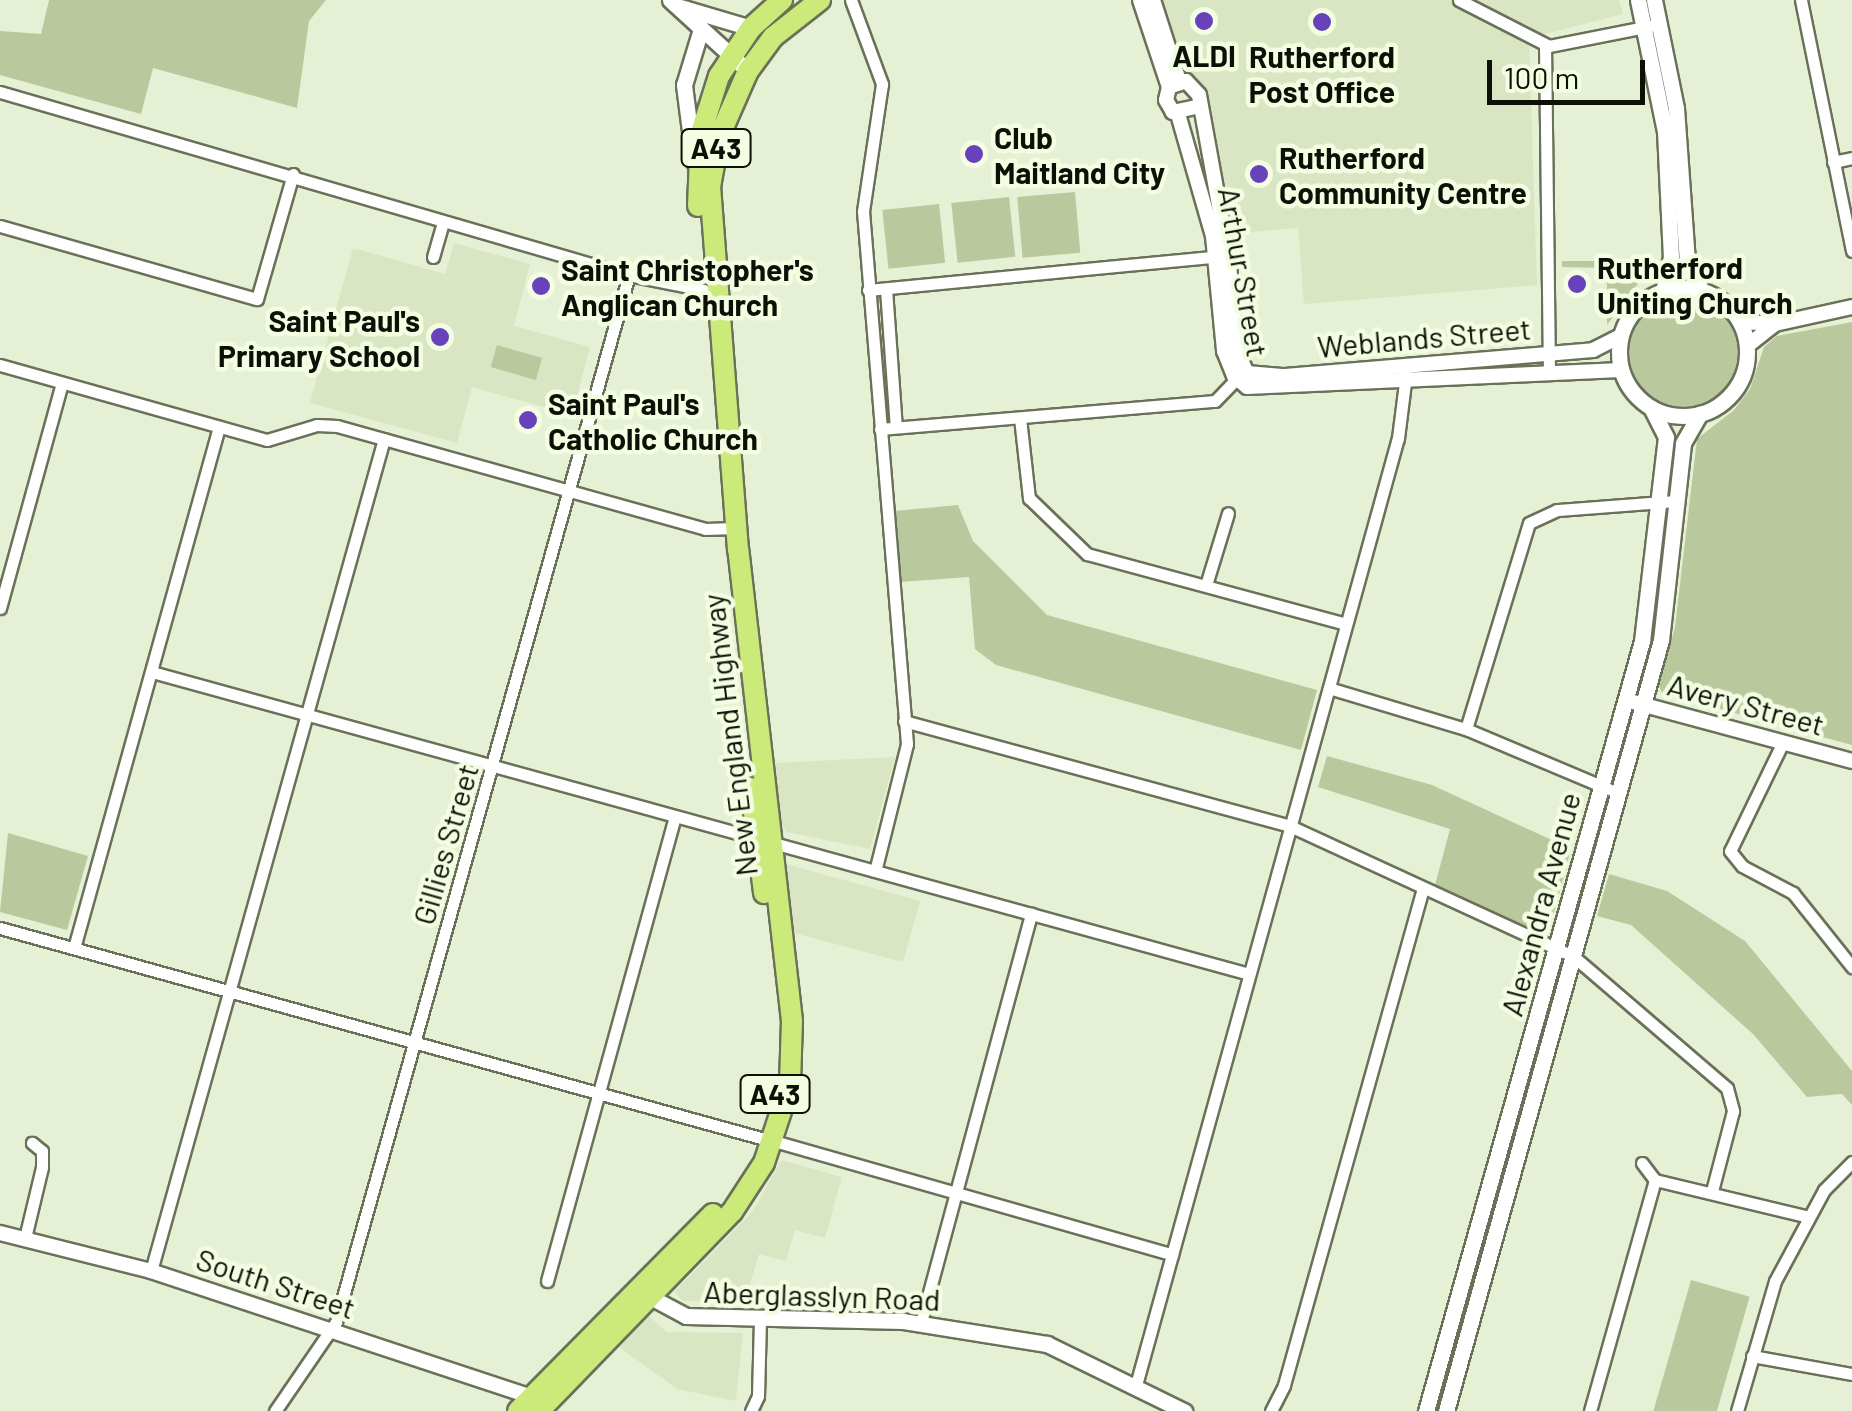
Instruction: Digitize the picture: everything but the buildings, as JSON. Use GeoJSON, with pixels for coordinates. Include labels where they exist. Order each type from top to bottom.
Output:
{"type":"FeatureCollection","features":[{"type":"Feature","properties":{"kind":"highway","name":"New England Highway"},"geometry":{"type":"LineString","coordinates":[[530,1406],[653,1296],[732,1212],[768,1140],[780,1046],[765,841],[704,290],[696,176],[705,116],[730,56],[751,28],[782,0]]}},
{"type":"Feature","properties":{"kind":"highway","name":"New England Highway"},"geometry":{"type":"LineString","coordinates":[[730,529],[710,187],[719,136],[748,71],[773,38],[820,0]]}},
{"type":"Feature","properties":{"kind":"highway","name":"New England Highway"},"geometry":{"type":"LineString","coordinates":[[530,1406],[628,1298],[722,1203],[768,1140]]}},
{"type":"Feature","properties":{"kind":"main road"},"geometry":{"type":"LineString","coordinates":[[1638,0],[1651,26],[1676,108],[1686,256],[1701,290]]}},
{"type":"Feature","properties":{"kind":"main road"},"geometry":{"type":"LineString","coordinates":[[1654,0],[1651,26],[1665,131],[1670,257],[1662,290]]}},
{"type":"Feature","properties":{"kind":"main road"},"geometry":{"type":"LineString","coordinates":[[673,3],[751,28]]}},
{"type":"Feature","properties":{"kind":"main road"},"geometry":{"type":"LineString","coordinates":[[673,3],[748,71]]}},
{"type":"Feature","properties":{"kind":"main road"},"geometry":{"type":"LineString","coordinates":[[696,176],[684,85],[700,29]]}},
{"type":"Feature","properties":{"kind":"main road"},"geometry":{"type":"LineString","coordinates":[[1662,290],[1701,290],[1724,302],[1740,322],[1747,346],[1734,390],[1700,413],[1673,416],[1651,408],[1621,370],[1621,336],[1632,313],[1662,290]]}},
{"type":"Feature","properties":{"kind":"main road","name":"Alexandra Avenue"},"geometry":{"type":"LineString","coordinates":[[1446,1411],[1565,952],[1601,786],[1646,624],[1666,436],[1651,408]]}},
{"type":"Feature","properties":{"kind":"main road","name":"Alexandra Avenue"},"geometry":{"type":"LineString","coordinates":[[1426,1411],[1644,704],[1664,622],[1686,433],[1700,413]]}},
{"type":"Feature","properties":{"kind":"main road","name":"Aberglasslyn Road"},"geometry":{"type":"LineString","coordinates":[[628,1298],[653,1296],[686,1316],[922,1322],[1056,1347],[1184,1411]]}},
{"type":"Feature","properties":{"kind":"street"},"geometry":{"type":"LineString","coordinates":[[851,0],[882,84],[864,194],[868,290],[904,720],[905,768],[875,871]]}},
{"type":"Feature","properties":{"kind":"street"},"geometry":{"type":"LineString","coordinates":[[1140,0],[1174,84]]}},
{"type":"Feature","properties":{"kind":"street"},"geometry":{"type":"LineString","coordinates":[[1153,0],[1174,84]]}},
{"type":"Feature","properties":{"kind":"street"},"geometry":{"type":"LineString","coordinates":[[1459,0],[1545,45],[1651,26]]}},
{"type":"Feature","properties":{"kind":"street"},"geometry":{"type":"LineString","coordinates":[[1801,0],[1852,251]]}},
{"type":"Feature","properties":{"kind":"street"},"geometry":{"type":"LineString","coordinates":[[1545,45],[1548,362]]}},
{"type":"Feature","properties":{"kind":"street"},"geometry":{"type":"LineString","coordinates":[[1174,84],[1196,88],[1196,107],[1178,114]]}},
{"type":"Feature","properties":{"kind":"street","name":"Arthur Street"},"geometry":{"type":"LineString","coordinates":[[1174,84],[1167,105],[1178,114],[1189,135],[1222,256]]}},
{"type":"Feature","properties":{"kind":"street"},"geometry":{"type":"LineString","coordinates":[[0,92],[293,174],[629,275],[704,290]]}},
{"type":"Feature","properties":{"kind":"street","name":"Arthur Street"},"geometry":{"type":"LineString","coordinates":[[1196,107],[1222,256],[1224,351],[1240,376]]}},
{"type":"Feature","properties":{"kind":"street"},"geometry":{"type":"LineString","coordinates":[[1833,162],[1852,158]]}},
{"type":"Feature","properties":{"kind":"street"},"geometry":{"type":"LineString","coordinates":[[0,226],[257,299],[293,174]]}},
{"type":"Feature","properties":{"kind":"street"},"geometry":{"type":"LineString","coordinates":[[433,256],[443,222]]}},
{"type":"Feature","properties":{"kind":"street"},"geometry":{"type":"LineString","coordinates":[[868,290],[1222,256]]}},
{"type":"Feature","properties":{"kind":"street","name":"Gillies Street"},"geometry":{"type":"LineString","coordinates":[[275,1411],[330,1330],[416,1044],[629,275]]}},
{"type":"Feature","properties":{"kind":"street"},"geometry":{"type":"LineString","coordinates":[[886,288],[896,427]]}},
{"type":"Feature","properties":{"kind":"street"},"geometry":{"type":"LineString","coordinates":[[1740,322],[1775,324],[1852,308]]}},
{"type":"Feature","properties":{"kind":"street"},"geometry":{"type":"LineString","coordinates":[[1747,346],[1775,324]]}},
{"type":"Feature","properties":{"kind":"street","name":"Weblands Street"},"geometry":{"type":"LineString","coordinates":[[1240,376],[1270,391],[1548,362],[1607,346],[1621,336]]}},
{"type":"Feature","properties":{"kind":"street","name":"Weblands Street"},"geometry":{"type":"LineString","coordinates":[[1548,362],[1621,370]]}},
{"type":"Feature","properties":{"kind":"street"},"geometry":{"type":"LineString","coordinates":[[0,365],[280,441],[318,425],[730,529]]}},
{"type":"Feature","properties":{"kind":"street"},"geometry":{"type":"LineString","coordinates":[[1136,1385],[1398,438],[1406,374]]}},
{"type":"Feature","properties":{"kind":"street"},"geometry":{"type":"LineString","coordinates":[[880,428],[1215,401],[1240,376]]}},
{"type":"Feature","properties":{"kind":"street"},"geometry":{"type":"LineString","coordinates":[[0,608],[62,383]]}},
{"type":"Feature","properties":{"kind":"street"},"geometry":{"type":"LineString","coordinates":[[1020,418],[1029,498],[1076,545],[1094,557],[1346,624]]}},
{"type":"Feature","properties":{"kind":"street"},"geometry":{"type":"LineString","coordinates":[[74,948],[219,426]]}},
{"type":"Feature","properties":{"kind":"street"},"geometry":{"type":"LineString","coordinates":[[151,1271],[384,440]]}},
{"type":"Feature","properties":{"kind":"street"},"geometry":{"type":"LineString","coordinates":[[1466,729],[1523,530],[1545,513],[1677,501]]}},
{"type":"Feature","properties":{"kind":"street"},"geometry":{"type":"LineString","coordinates":[[1206,585],[1228,513]]}},
{"type":"Feature","properties":{"kind":"street"},"geometry":{"type":"LineString","coordinates":[[152,672],[674,819],[1249,974]]}},
{"type":"Feature","properties":{"kind":"street"},"geometry":{"type":"LineString","coordinates":[[1328,688],[1466,729],[1617,792]]}},
{"type":"Feature","properties":{"kind":"street","name":"Avery Street"},"geometry":{"type":"LineString","coordinates":[[1626,700],[1852,761]]}},
{"type":"Feature","properties":{"kind":"street"},"geometry":{"type":"LineString","coordinates":[[904,720],[1290,826],[1565,952],[1727,1088],[1733,1110],[1712,1191]]}},
{"type":"Feature","properties":{"kind":"street"},"geometry":{"type":"LineString","coordinates":[[1782,742],[1730,851],[1742,866],[1793,894],[1852,966]]}},
{"type":"Feature","properties":{"kind":"street"},"geometry":{"type":"LineString","coordinates":[[547,1282],[674,819]]}},
{"type":"Feature","properties":{"kind":"street"},"geometry":{"type":"LineString","coordinates":[[1270,1411],[1284,1385],[1423,888]]}},
{"type":"Feature","properties":{"kind":"street"},"geometry":{"type":"LineString","coordinates":[[922,1322],[1031,914]]}},
{"type":"Feature","properties":{"kind":"street"},"geometry":{"type":"LineString","coordinates":[[0,928],[1172,1254]]}},
{"type":"Feature","properties":{"kind":"street"},"geometry":{"type":"LineString","coordinates":[[24,1238],[42,1167],[42,1151],[32,1143]]}},
{"type":"Feature","properties":{"kind":"street"},"geometry":{"type":"LineString","coordinates":[[1737,1411],[1775,1281],[1809,1217],[1852,1162]]}},
{"type":"Feature","properties":{"kind":"street"},"geometry":{"type":"LineString","coordinates":[[1642,1163],[1655,1180],[1809,1217]]}},
{"type":"Feature","properties":{"kind":"street"},"geometry":{"type":"LineString","coordinates":[[1590,1411],[1655,1180]]}},
{"type":"Feature","properties":{"kind":"street","name":"South Street"},"geometry":{"type":"LineString","coordinates":[[0,1233],[151,1271],[330,1330],[530,1406]]}},
{"type":"Feature","properties":{"kind":"street"},"geometry":{"type":"LineString","coordinates":[[751,1411],[758,1396],[760,1318]]}},
{"type":"Feature","properties":{"kind":"street"},"geometry":{"type":"LineString","coordinates":[[1752,1356],[1852,1374]]}},
{"type":"Feature","properties":{"kind":"shaded area"},"geometry":{"type":"Polygon","coordinates":[[[49,0],[326,0],[309,21],[297,108],[153,68],[141,114],[0,75],[0,31],[41,34],[49,0]]]}},
{"type":"Feature","properties":{"kind":"shaded area"},"geometry":{"type":"Polygon","coordinates":[[[1162,0],[1619,0],[1623,14],[1529,38],[1537,285],[1304,304],[1298,228],[1239,233],[1162,0]]]}},
{"type":"Feature","properties":{"kind":"shaded area"},"geometry":{"type":"Polygon","coordinates":[[[1075,192],[1080,253],[1023,258],[1017,197],[1075,192]]]}},
{"type":"Feature","properties":{"kind":"shaded area"},"geometry":{"type":"Polygon","coordinates":[[[1009,197],[1015,257],[958,263],[951,203],[1009,197]]]}},
{"type":"Feature","properties":{"kind":"shaded area"},"geometry":{"type":"Polygon","coordinates":[[[939,204],[945,263],[888,269],[882,210],[939,204]]]}},
{"type":"Feature","properties":{"kind":"shaded area","name":"Saint Paul's Primary School"},"geometry":{"type":"Polygon","coordinates":[[[454,243],[530,264],[514,326],[590,347],[572,415],[472,387],[457,443],[310,403],[353,248],[445,274],[454,243]]]}},
{"type":"Feature","properties":{"kind":"shaded area"},"geometry":{"type":"Polygon","coordinates":[[[1562,261],[1655,261],[1607,325],[1607,268],[1562,267],[1562,261]]]}},
{"type":"Feature","properties":{"kind":"shaded area"},"geometry":{"type":"Polygon","coordinates":[[[1684,293],[1706,297],[1725,309],[1737,328],[1741,350],[1737,372],[1725,391],[1706,403],[1684,407],[1662,403],[1643,391],[1631,372],[1627,350],[1631,328],[1643,309],[1662,297],[1684,293]]]}},
{"type":"Feature","properties":{"kind":"shaded area"},"geometry":{"type":"Polygon","coordinates":[[[1852,322],[1852,745],[1662,693],[1659,686],[1675,627],[1697,439],[1734,410],[1750,389],[1764,347],[1777,336],[1852,322]]]}},
{"type":"Feature","properties":{"kind":"shaded area"},"geometry":{"type":"Polygon","coordinates":[[[497,345],[542,358],[536,380],[491,367],[497,345]]]}},
{"type":"Feature","properties":{"kind":"shaded area"},"geometry":{"type":"Polygon","coordinates":[[[958,505],[973,541],[1047,615],[1317,690],[1301,750],[996,665],[975,649],[969,577],[900,582],[895,511],[958,505]]]}},
{"type":"Feature","properties":{"kind":"shaded area"},"geometry":{"type":"Polygon","coordinates":[[[1327,756],[1432,785],[1571,849],[1549,931],[1541,934],[1435,885],[1450,829],[1318,787],[1327,756]]]}},
{"type":"Feature","properties":{"kind":"shaded area"},"geometry":{"type":"Polygon","coordinates":[[[895,757],[870,849],[787,832],[782,825],[774,763],[895,757]]]}},
{"type":"Feature","properties":{"kind":"shaded area"},"geometry":{"type":"Polygon","coordinates":[[[8,833],[88,856],[67,930],[0,912],[8,833]]]}},
{"type":"Feature","properties":{"kind":"shaded area"},"geometry":{"type":"Polygon","coordinates":[[[786,864],[920,901],[903,962],[794,933],[786,864]]]}},
{"type":"Feature","properties":{"kind":"shaded area"},"geometry":{"type":"Polygon","coordinates":[[[1609,874],[1667,891],[1745,941],[1852,1071],[1852,1105],[1842,1094],[1807,1097],[1753,1034],[1631,925],[1597,916],[1609,874]]]}},
{"type":"Feature","properties":{"kind":"shaded area"},"geometry":{"type":"Polygon","coordinates":[[[781,1160],[842,1177],[825,1238],[795,1230],[786,1261],[759,1254],[745,1301],[683,1301],[674,1292],[753,1211],[781,1160]]]}},
{"type":"Feature","properties":{"kind":"shaded area"},"geometry":{"type":"Polygon","coordinates":[[[1691,1280],[1750,1297],[1717,1411],[1654,1411],[1691,1280]]]}},
{"type":"Feature","properties":{"kind":"shaded area"},"geometry":{"type":"Polygon","coordinates":[[[649,1316],[667,1332],[743,1333],[736,1401],[677,1389],[619,1347],[649,1316]]]}},
{"type":"Feature","properties":{"kind":"place","name":"ALDI"},"geometry":{"type":"Point","coordinates":[1204,21]}},
{"type":"Feature","properties":{"kind":"place","name":"Rutherford Post Office"},"geometry":{"type":"Point","coordinates":[1322,22]}},
{"type":"Feature","properties":{"kind":"place","name":"Club Maitland City"},"geometry":{"type":"Point","coordinates":[974,154]}},
{"type":"Feature","properties":{"kind":"place","name":"Rutherford Community Centre"},"geometry":{"type":"Point","coordinates":[1259,174]}},
{"type":"Feature","properties":{"kind":"place","name":"Rutherford Uniting Church"},"geometry":{"type":"Point","coordinates":[1577,284]}},
{"type":"Feature","properties":{"kind":"place","name":"Saint Christopher's Anglican Church"},"geometry":{"type":"Point","coordinates":[541,286]}},
{"type":"Feature","properties":{"kind":"place","name":"Saint Paul's Primary School"},"geometry":{"type":"Point","coordinates":[440,337]}},
{"type":"Feature","properties":{"kind":"place","name":"Saint Paul's Catholic Church"},"geometry":{"type":"Point","coordinates":[528,420]}}]}
